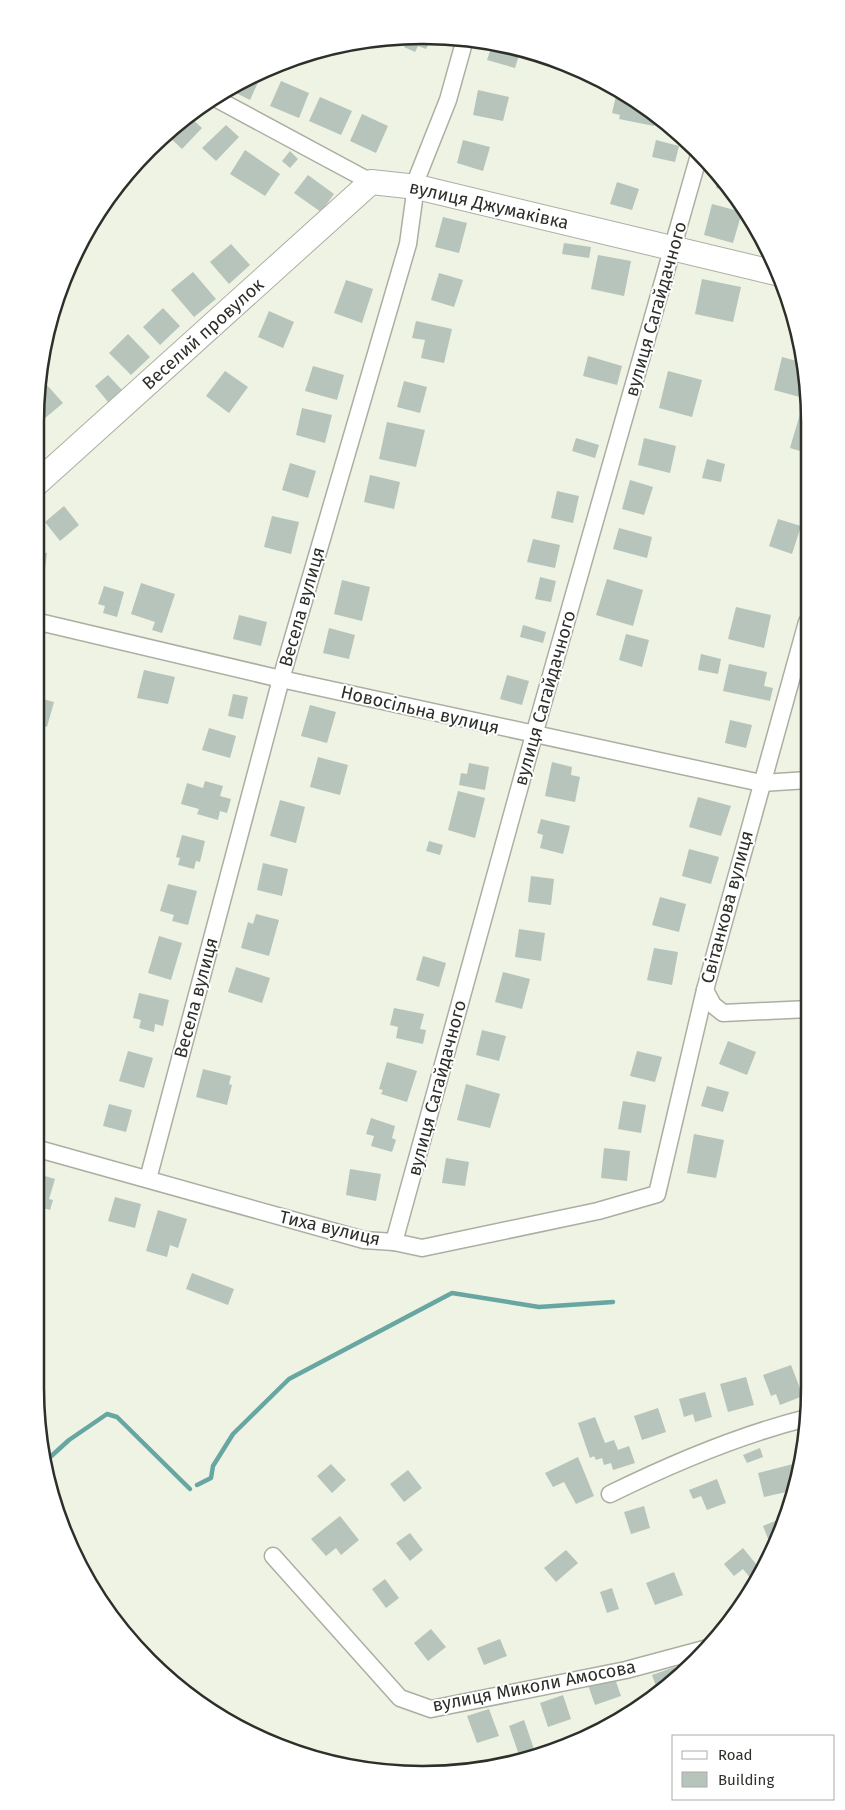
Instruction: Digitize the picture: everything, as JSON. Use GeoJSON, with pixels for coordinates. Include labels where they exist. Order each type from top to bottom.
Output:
{"type":"FeatureCollection","features":[{"type":"Feature","properties":{"kind":"street","name":"Весела вулиця"},"geometry":{"type":"LineString","coordinates":[[148,1179],[281,679],[408,244],[417,178],[448,100],[463,46]]}},
{"type":"Feature","properties":{"kind":"street","name":"вулиця Джумаківка"},"geometry":{"type":"LineString","coordinates":[[222,102],[371,182],[417,187],[769,271]]}},
{"type":"Feature","properties":{"kind":"street","name":"вулиця Сагайдачного"},"geometry":{"type":"LineString","coordinates":[[394,1242],[534,735],[697,162]]}},
{"type":"Feature","properties":{"kind":"street","name":"Веселий провулок"},"geometry":{"type":"LineString","coordinates":[[44,477],[371,182]]}},
{"type":"Feature","properties":{"kind":"street","name":"Новосільна вулиця"},"geometry":{"type":"LineString","coordinates":[[44,623],[281,679],[761,783],[801,780]]}},
{"type":"Feature","properties":{"kind":"street","name":"Світанкова вулиця"},"geometry":{"type":"LineString","coordinates":[[657,1194],[704,990],[801,646]]}},
{"type":"Feature","properties":{"kind":"street"},"geometry":{"type":"LineString","coordinates":[[704,990],[713,1005],[723,1013],[801,1009]]}},
{"type":"Feature","properties":{"kind":"street","name":"Тиха вулиця"},"geometry":{"type":"LineString","coordinates":[[44,1150],[364,1240],[394,1242],[422,1248],[598,1211],[657,1194]]}},
{"type":"Feature","properties":{"kind":"street"},"geometry":{"type":"LineString","coordinates":[[610,1494],[674,1462],[782,1424],[799,1420]]}},
{"type":"Feature","properties":{"kind":"street","name":"вулиця Миколи Амосова"},"geometry":{"type":"LineString","coordinates":[[273,1556],[400,1698],[431,1709],[626,1670],[693,1652]]}},
{"type":"Feature","properties":{"kind":"building"},"geometry":{"type":"Polygon","coordinates":[[[429,44],[426,49],[418,46],[415,52],[404,47],[405,45],[429,44]]]}},
{"type":"Feature","properties":{"kind":"building"},"geometry":{"type":"Polygon","coordinates":[[[490,50],[519,56],[515,68],[487,60],[490,50]]]}},
{"type":"Feature","properties":{"kind":"building"},"geometry":{"type":"Polygon","coordinates":[[[281,81],[309,93],[299,118],[270,106],[281,81]]]}},
{"type":"Feature","properties":{"kind":"building"},"geometry":{"type":"Polygon","coordinates":[[[258,82],[250,100],[236,93],[258,82]]]}},
{"type":"Feature","properties":{"kind":"building"},"geometry":{"type":"Polygon","coordinates":[[[478,90],[509,97],[503,121],[473,115],[478,90]]]}},
{"type":"Feature","properties":{"kind":"building"},"geometry":{"type":"Polygon","coordinates":[[[320,97],[352,111],[341,135],[309,121],[320,97]]]}},
{"type":"Feature","properties":{"kind":"building"},"geometry":{"type":"Polygon","coordinates":[[[616,97],[653,122],[654,126],[619,119],[620,115],[612,113],[616,97]]]}},
{"type":"Feature","properties":{"kind":"building"},"geometry":{"type":"Polygon","coordinates":[[[362,114],[388,126],[376,153],[350,141],[362,114]]]}},
{"type":"Feature","properties":{"kind":"building"},"geometry":{"type":"Polygon","coordinates":[[[194,121],[202,128],[182,149],[172,139],[194,121]]]}},
{"type":"Feature","properties":{"kind":"building"},"geometry":{"type":"Polygon","coordinates":[[[226,125],[239,137],[216,161],[202,148],[226,125]]]}},
{"type":"Feature","properties":{"kind":"building"},"geometry":{"type":"Polygon","coordinates":[[[463,140],[490,147],[483,171],[457,163],[463,140]]]}},
{"type":"Feature","properties":{"kind":"building"},"geometry":{"type":"Polygon","coordinates":[[[656,140],[679,146],[675,162],[652,157],[656,140]]]}},
{"type":"Feature","properties":{"kind":"building"},"geometry":{"type":"Polygon","coordinates":[[[245,150],[280,174],[265,196],[230,174],[245,150]]]}},
{"type":"Feature","properties":{"kind":"building"},"geometry":{"type":"Polygon","coordinates":[[[290,151],[298,159],[290,168],[282,161],[290,151]]]}},
{"type":"Feature","properties":{"kind":"building"},"geometry":{"type":"Polygon","coordinates":[[[308,175],[334,194],[321,212],[294,193],[308,175]]]}},
{"type":"Feature","properties":{"kind":"building"},"geometry":{"type":"Polygon","coordinates":[[[617,182],[639,189],[632,210],[610,204],[617,182]]]}},
{"type":"Feature","properties":{"kind":"building"},"geometry":{"type":"Polygon","coordinates":[[[712,204],[736,210],[740,217],[733,243],[704,235],[712,204]]]}},
{"type":"Feature","properties":{"kind":"building"},"geometry":{"type":"Polygon","coordinates":[[[443,217],[467,223],[459,253],[435,247],[443,217]]]}},
{"type":"Feature","properties":{"kind":"building"},"geometry":{"type":"Polygon","coordinates":[[[564,243],[591,247],[589,258],[562,254],[564,243]]]}},
{"type":"Feature","properties":{"kind":"building"},"geometry":{"type":"Polygon","coordinates":[[[231,244],[250,265],[229,284],[210,262],[231,244]]]}},
{"type":"Feature","properties":{"kind":"building"},"geometry":{"type":"Polygon","coordinates":[[[598,255],[631,261],[624,296],[591,289],[598,255]]]}},
{"type":"Feature","properties":{"kind":"building"},"geometry":{"type":"Polygon","coordinates":[[[193,272],[216,299],[194,317],[171,290],[193,272]]]}},
{"type":"Feature","properties":{"kind":"building"},"geometry":{"type":"Polygon","coordinates":[[[439,273],[463,280],[454,307],[431,300],[439,273]]]}},
{"type":"Feature","properties":{"kind":"building"},"geometry":{"type":"Polygon","coordinates":[[[702,279],[741,287],[733,322],[695,314],[702,279]]]}},
{"type":"Feature","properties":{"kind":"building"},"geometry":{"type":"Polygon","coordinates":[[[346,280],[373,289],[362,323],[334,313],[346,280]]]}},
{"type":"Feature","properties":{"kind":"building"},"geometry":{"type":"Polygon","coordinates":[[[163,308],[180,326],[160,345],[143,327],[163,308]]]}},
{"type":"Feature","properties":{"kind":"building"},"geometry":{"type":"Polygon","coordinates":[[[269,311],[294,322],[283,348],[258,337],[269,311]]]}},
{"type":"Feature","properties":{"kind":"building"},"geometry":{"type":"Polygon","coordinates":[[[416,321],[452,329],[444,363],[421,358],[425,340],[412,338],[416,321]]]}},
{"type":"Feature","properties":{"kind":"building"},"geometry":{"type":"Polygon","coordinates":[[[128,334],[150,357],[131,375],[109,353],[128,334]]]}},
{"type":"Feature","properties":{"kind":"building"},"geometry":{"type":"Polygon","coordinates":[[[588,356],[622,366],[617,385],[583,376],[588,356]]]}},
{"type":"Feature","properties":{"kind":"building"},"geometry":{"type":"Polygon","coordinates":[[[782,357],[796,361],[800,397],[774,390],[782,357]]]}},
{"type":"Feature","properties":{"kind":"building"},"geometry":{"type":"Polygon","coordinates":[[[313,366],[344,375],[337,400],[305,391],[313,366]]]}},
{"type":"Feature","properties":{"kind":"building"},"geometry":{"type":"Polygon","coordinates":[[[225,371],[248,387],[229,413],[206,396],[225,371]]]}},
{"type":"Feature","properties":{"kind":"building"},"geometry":{"type":"Polygon","coordinates":[[[668,371],[702,380],[692,417],[659,408],[668,371]]]}},
{"type":"Feature","properties":{"kind":"building"},"geometry":{"type":"Polygon","coordinates":[[[108,375],[122,390],[108,402],[95,386],[108,375]]]}},
{"type":"Feature","properties":{"kind":"building"},"geometry":{"type":"Polygon","coordinates":[[[404,381],[427,387],[420,413],[397,407],[404,381]]]}},
{"type":"Feature","properties":{"kind":"building"},"geometry":{"type":"Polygon","coordinates":[[[46,386],[63,403],[44,419],[45,398],[46,386]]]}},
{"type":"Feature","properties":{"kind":"building"},"geometry":{"type":"Polygon","coordinates":[[[302,408],[332,415],[325,443],[296,435],[302,408]]]}},
{"type":"Feature","properties":{"kind":"building"},"geometry":{"type":"Polygon","coordinates":[[[800,414],[801,414],[801,451],[790,448],[800,414]]]}},
{"type":"Feature","properties":{"kind":"building"},"geometry":{"type":"Polygon","coordinates":[[[387,422],[425,430],[416,467],[379,459],[387,422]]]}},
{"type":"Feature","properties":{"kind":"building"},"geometry":{"type":"Polygon","coordinates":[[[576,438],[599,445],[595,458],[572,451],[576,438]]]}},
{"type":"Feature","properties":{"kind":"building"},"geometry":{"type":"Polygon","coordinates":[[[644,438],[676,446],[670,473],[638,465],[644,438]]]}},
{"type":"Feature","properties":{"kind":"building"},"geometry":{"type":"Polygon","coordinates":[[[707,459],[725,464],[721,482],[702,478],[707,459]]]}},
{"type":"Feature","properties":{"kind":"building"},"geometry":{"type":"Polygon","coordinates":[[[290,463],[316,471],[308,498],[282,490],[290,463]]]}},
{"type":"Feature","properties":{"kind":"building"},"geometry":{"type":"Polygon","coordinates":[[[370,475],[400,482],[394,509],[364,502],[370,475]]]}},
{"type":"Feature","properties":{"kind":"building"},"geometry":{"type":"Polygon","coordinates":[[[630,480],[653,487],[644,515],[622,509],[630,480]]]}},
{"type":"Feature","properties":{"kind":"building"},"geometry":{"type":"Polygon","coordinates":[[[557,491],[579,496],[573,523],[551,518],[557,491]]]}},
{"type":"Feature","properties":{"kind":"building"},"geometry":{"type":"Polygon","coordinates":[[[64,506],[79,525],[60,541],[45,522],[64,506]]]}},
{"type":"Feature","properties":{"kind":"building"},"geometry":{"type":"Polygon","coordinates":[[[272,516],[299,522],[291,554],[264,547],[272,516]]]}},
{"type":"Feature","properties":{"kind":"building"},"geometry":{"type":"Polygon","coordinates":[[[778,519],[801,526],[792,554],[769,546],[778,519]]]}},
{"type":"Feature","properties":{"kind":"building"},"geometry":{"type":"Polygon","coordinates":[[[619,528],[652,537],[647,558],[613,549],[619,528]]]}},
{"type":"Feature","properties":{"kind":"building"},"geometry":{"type":"Polygon","coordinates":[[[533,539],[560,545],[555,568],[527,562],[533,539]]]}},
{"type":"Feature","properties":{"kind":"building"},"geometry":{"type":"Polygon","coordinates":[[[44,552],[47,553],[44,576],[44,552]]]}},
{"type":"Feature","properties":{"kind":"building"},"geometry":{"type":"Polygon","coordinates":[[[540,577],[556,581],[551,602],[535,599],[540,577]]]}},
{"type":"Feature","properties":{"kind":"building"},"geometry":{"type":"Polygon","coordinates":[[[607,579],[643,590],[633,626],[596,615],[607,579]]]}},
{"type":"Feature","properties":{"kind":"building"},"geometry":{"type":"Polygon","coordinates":[[[342,580],[370,587],[362,621],[334,614],[342,580]]]}},
{"type":"Feature","properties":{"kind":"building"},"geometry":{"type":"Polygon","coordinates":[[[141,583],[175,594],[162,633],[152,630],[155,622],[131,614],[141,583]]]}},
{"type":"Feature","properties":{"kind":"building"},"geometry":{"type":"Polygon","coordinates":[[[104,586],[124,592],[117,617],[103,613],[105,606],[98,604],[104,586]]]}},
{"type":"Feature","properties":{"kind":"building"},"geometry":{"type":"Polygon","coordinates":[[[736,607],[771,615],[764,648],[728,639],[736,607]]]}},
{"type":"Feature","properties":{"kind":"building"},"geometry":{"type":"Polygon","coordinates":[[[239,615],[267,622],[261,646],[233,639],[239,615]]]}},
{"type":"Feature","properties":{"kind":"building"},"geometry":{"type":"Polygon","coordinates":[[[523,625],[546,632],[543,643],[520,637],[523,625]]]}},
{"type":"Feature","properties":{"kind":"building"},"geometry":{"type":"Polygon","coordinates":[[[329,628],[355,635],[349,659],[323,653],[329,628]]]}},
{"type":"Feature","properties":{"kind":"building"},"geometry":{"type":"Polygon","coordinates":[[[626,634],[649,640],[642,667],[619,660],[626,634]]]}},
{"type":"Feature","properties":{"kind":"building"},"geometry":{"type":"Polygon","coordinates":[[[701,654],[721,659],[718,674],[698,670],[701,654]]]}},
{"type":"Feature","properties":{"kind":"building"},"geometry":{"type":"Polygon","coordinates":[[[729,664],[767,672],[764,686],[773,688],[770,701],[723,691],[729,664]]]}},
{"type":"Feature","properties":{"kind":"building"},"geometry":{"type":"Polygon","coordinates":[[[144,670],[175,677],[168,704],[137,698],[144,670]]]}},
{"type":"Feature","properties":{"kind":"building"},"geometry":{"type":"Polygon","coordinates":[[[507,675],[529,681],[522,705],[500,699],[507,675]]]}},
{"type":"Feature","properties":{"kind":"building"},"geometry":{"type":"Polygon","coordinates":[[[233,694],[248,697],[243,719],[228,716],[233,694]]]}},
{"type":"Feature","properties":{"kind":"building"},"geometry":{"type":"Polygon","coordinates":[[[44,699],[54,702],[47,727],[44,726],[44,699]]]}},
{"type":"Feature","properties":{"kind":"building"},"geometry":{"type":"Polygon","coordinates":[[[310,705],[336,712],[327,743],[301,736],[310,705]]]}},
{"type":"Feature","properties":{"kind":"building"},"geometry":{"type":"Polygon","coordinates":[[[730,720],[752,725],[746,748],[725,743],[730,720]]]}},
{"type":"Feature","properties":{"kind":"building"},"geometry":{"type":"Polygon","coordinates":[[[209,728],[236,736],[230,758],[202,750],[209,728]]]}},
{"type":"Feature","properties":{"kind":"building"},"geometry":{"type":"Polygon","coordinates":[[[318,757],[348,765],[340,795],[310,787],[318,757]]]}},
{"type":"Feature","properties":{"kind":"building"},"geometry":{"type":"Polygon","coordinates":[[[552,762],[572,767],[571,775],[580,777],[575,802],[545,796],[552,762]]]}},
{"type":"Feature","properties":{"kind":"building"},"geometry":{"type":"Polygon","coordinates":[[[469,763],[489,767],[485,790],[459,785],[461,773],[467,774],[469,763]]]}},
{"type":"Feature","properties":{"kind":"building"},"geometry":{"type":"Polygon","coordinates":[[[205,781],[223,786],[220,796],[231,799],[227,813],[220,811],[218,820],[197,814],[199,809],[181,804],[187,783],[203,788],[205,781]]]}},
{"type":"Feature","properties":{"kind":"building"},"geometry":{"type":"Polygon","coordinates":[[[458,791],[485,798],[475,838],[448,830],[458,791]]]}},
{"type":"Feature","properties":{"kind":"building"},"geometry":{"type":"Polygon","coordinates":[[[698,797],[731,806],[721,836],[689,827],[698,797]]]}},
{"type":"Feature","properties":{"kind":"building"},"geometry":{"type":"Polygon","coordinates":[[[280,800],[305,807],[296,843],[270,836],[280,800]]]}},
{"type":"Feature","properties":{"kind":"building"},"geometry":{"type":"Polygon","coordinates":[[[541,819],[570,826],[563,854],[540,848],[543,835],[537,833],[541,819]]]}},
{"type":"Feature","properties":{"kind":"building"},"geometry":{"type":"Polygon","coordinates":[[[182,835],[205,841],[200,862],[196,861],[194,869],[178,865],[180,858],[176,857],[182,835]]]}},
{"type":"Feature","properties":{"kind":"building"},"geometry":{"type":"Polygon","coordinates":[[[429,841],[443,845],[440,855],[426,851],[429,841]]]}},
{"type":"Feature","properties":{"kind":"building"},"geometry":{"type":"Polygon","coordinates":[[[689,849],[719,857],[711,884],[682,876],[689,849]]]}},
{"type":"Feature","properties":{"kind":"building"},"geometry":{"type":"Polygon","coordinates":[[[263,863],[288,869],[282,896],[257,890],[263,863]]]}},
{"type":"Feature","properties":{"kind":"building"},"geometry":{"type":"Polygon","coordinates":[[[531,876],[554,879],[551,905],[528,902],[531,876]]]}},
{"type":"Feature","properties":{"kind":"building"},"geometry":{"type":"Polygon","coordinates":[[[168,884],[197,891],[188,925],[172,921],[174,915],[160,911],[168,884]]]}},
{"type":"Feature","properties":{"kind":"building"},"geometry":{"type":"Polygon","coordinates":[[[660,897],[686,904],[679,932],[652,925],[660,897]]]}},
{"type":"Feature","properties":{"kind":"building"},"geometry":{"type":"Polygon","coordinates":[[[256,914],[279,920],[269,956],[241,948],[248,922],[253,924],[256,914]]]}},
{"type":"Feature","properties":{"kind":"building"},"geometry":{"type":"Polygon","coordinates":[[[519,929],[545,933],[541,961],[515,957],[519,929]]]}},
{"type":"Feature","properties":{"kind":"building"},"geometry":{"type":"Polygon","coordinates":[[[159,936],[182,943],[171,980],[148,973],[159,936]]]}},
{"type":"Feature","properties":{"kind":"building"},"geometry":{"type":"Polygon","coordinates":[[[654,948],[678,952],[672,985],[647,980],[654,948]]]}},
{"type":"Feature","properties":{"kind":"building"},"geometry":{"type":"Polygon","coordinates":[[[423,956],[446,963],[439,987],[416,980],[423,956]]]}},
{"type":"Feature","properties":{"kind":"building"},"geometry":{"type":"Polygon","coordinates":[[[236,967],[270,978],[262,1003],[228,992],[236,967]]]}},
{"type":"Feature","properties":{"kind":"building"},"geometry":{"type":"Polygon","coordinates":[[[503,972],[530,979],[522,1009],[495,1002],[503,972]]]}},
{"type":"Feature","properties":{"kind":"building"},"geometry":{"type":"Polygon","coordinates":[[[139,993],[169,1000],[163,1026],[155,1024],[154,1032],[139,1028],[141,1020],[133,1018],[139,993]]]}},
{"type":"Feature","properties":{"kind":"building"},"geometry":{"type":"Polygon","coordinates":[[[394,1008],[424,1014],[420,1029],[426,1030],[423,1044],[396,1038],[398,1027],[390,1025],[394,1008]]]}},
{"type":"Feature","properties":{"kind":"building"},"geometry":{"type":"Polygon","coordinates":[[[482,1030],[506,1036],[499,1061],[476,1055],[482,1030]]]}},
{"type":"Feature","properties":{"kind":"building"},"geometry":{"type":"Polygon","coordinates":[[[728,1041],[756,1052],[747,1075],[719,1064],[728,1041]]]}},
{"type":"Feature","properties":{"kind":"building"},"geometry":{"type":"Polygon","coordinates":[[[128,1051],[153,1058],[144,1088],[119,1081],[128,1051]]]}},
{"type":"Feature","properties":{"kind":"building"},"geometry":{"type":"Polygon","coordinates":[[[637,1051],[662,1057],[655,1082],[630,1076],[637,1051]]]}},
{"type":"Feature","properties":{"kind":"building"},"geometry":{"type":"Polygon","coordinates":[[[387,1062],[417,1071],[407,1102],[381,1094],[383,1090],[379,1089],[387,1062]]]}},
{"type":"Feature","properties":{"kind":"building"},"geometry":{"type":"Polygon","coordinates":[[[203,1069],[231,1076],[229,1084],[232,1085],[227,1105],[196,1097],[203,1069]]]}},
{"type":"Feature","properties":{"kind":"building"},"geometry":{"type":"Polygon","coordinates":[[[466,1084],[500,1094],[490,1128],[457,1120],[466,1084]]]}},
{"type":"Feature","properties":{"kind":"building"},"geometry":{"type":"Polygon","coordinates":[[[707,1086],[729,1092],[723,1112],[701,1106],[707,1086]]]}},
{"type":"Feature","properties":{"kind":"building"},"geometry":{"type":"Polygon","coordinates":[[[623,1101],[646,1105],[641,1133],[618,1129],[623,1101]]]}},
{"type":"Feature","properties":{"kind":"building"},"geometry":{"type":"Polygon","coordinates":[[[109,1104],[132,1110],[126,1132],[103,1126],[109,1104]]]}},
{"type":"Feature","properties":{"kind":"building"},"geometry":{"type":"Polygon","coordinates":[[[371,1118],[395,1126],[392,1138],[396,1140],[392,1152],[371,1146],[374,1136],[366,1134],[371,1118]]]}},
{"type":"Feature","properties":{"kind":"building"},"geometry":{"type":"Polygon","coordinates":[[[694,1134],[724,1140],[716,1178],[687,1173],[694,1134]]]}},
{"type":"Feature","properties":{"kind":"building"},"geometry":{"type":"Polygon","coordinates":[[[604,1148],[630,1151],[627,1181],[601,1178],[604,1148]]]}},
{"type":"Feature","properties":{"kind":"building"},"geometry":{"type":"Polygon","coordinates":[[[446,1158],[469,1162],[465,1186],[442,1183],[446,1158]]]}},
{"type":"Feature","properties":{"kind":"building"},"geometry":{"type":"Polygon","coordinates":[[[350,1169],[381,1174],[376,1201],[346,1195],[350,1169]]]}},
{"type":"Feature","properties":{"kind":"building"},"geometry":{"type":"Polygon","coordinates":[[[44,1176],[55,1179],[49,1199],[53,1200],[50,1210],[44,1208],[44,1176]]]}},
{"type":"Feature","properties":{"kind":"building"},"geometry":{"type":"Polygon","coordinates":[[[115,1197],[141,1204],[135,1228],[108,1221],[115,1197]]]}},
{"type":"Feature","properties":{"kind":"building"},"geometry":{"type":"Polygon","coordinates":[[[158,1210],[187,1219],[178,1248],[170,1245],[167,1257],[146,1251],[158,1210]]]}},
{"type":"Feature","properties":{"kind":"building"},"geometry":{"type":"Polygon","coordinates":[[[192,1273],[234,1289],[228,1305],[186,1289],[192,1273]]]}},
{"type":"Feature","properties":{"kind":"building"},"geometry":{"type":"Polygon","coordinates":[[[791,1365],[801,1391],[801,1397],[780,1405],[776,1394],[771,1396],[763,1375],[791,1365]]]}},
{"type":"Feature","properties":{"kind":"building"},"geometry":{"type":"Polygon","coordinates":[[[746,1377],[754,1405],[728,1412],[720,1384],[746,1377]]]}},
{"type":"Feature","properties":{"kind":"building"},"geometry":{"type":"Polygon","coordinates":[[[705,1392],[712,1417],[695,1422],[693,1414],[684,1417],[679,1399],[705,1392]]]}},
{"type":"Feature","properties":{"kind":"building"},"geometry":{"type":"Polygon","coordinates":[[[658,1408],[666,1432],[642,1440],[634,1416],[658,1408]]]}},
{"type":"Feature","properties":{"kind":"building"},"geometry":{"type":"Polygon","coordinates":[[[595,1417],[605,1443],[614,1440],[618,1450],[629,1446],[635,1463],[613,1470],[611,1463],[604,1465],[602,1458],[596,1460],[594,1456],[590,1458],[578,1423],[595,1417]]]}},
{"type":"Feature","properties":{"kind":"building"},"geometry":{"type":"Polygon","coordinates":[[[760,1448],[763,1457],[747,1463],[743,1455],[760,1448]]]}},
{"type":"Feature","properties":{"kind":"building"},"geometry":{"type":"Polygon","coordinates":[[[578,1457],[594,1496],[576,1504],[564,1482],[553,1487],[545,1473],[578,1457]]]}},
{"type":"Feature","properties":{"kind":"building"},"geometry":{"type":"Polygon","coordinates":[[[331,1464],[346,1480],[332,1493],[317,1476],[331,1464]]]}},
{"type":"Feature","properties":{"kind":"building"},"geometry":{"type":"Polygon","coordinates":[[[793,1464],[786,1492],[764,1497],[758,1473],[793,1464]]]}},
{"type":"Feature","properties":{"kind":"building"},"geometry":{"type":"Polygon","coordinates":[[[408,1470],[422,1488],[404,1502],[390,1484],[408,1470]]]}},
{"type":"Feature","properties":{"kind":"building"},"geometry":{"type":"Polygon","coordinates":[[[717,1479],[726,1503],[707,1510],[701,1496],[693,1499],[689,1490],[717,1479]]]}},
{"type":"Feature","properties":{"kind":"building"},"geometry":{"type":"Polygon","coordinates":[[[644,1506],[650,1528],[631,1534],[624,1512],[644,1506]]]}},
{"type":"Feature","properties":{"kind":"building"},"geometry":{"type":"Polygon","coordinates":[[[340,1516],[359,1540],[341,1555],[336,1548],[326,1556],[311,1539],[340,1516]]]}},
{"type":"Feature","properties":{"kind":"building"},"geometry":{"type":"Polygon","coordinates":[[[777,1520],[768,1540],[763,1526],[777,1520]]]}},
{"type":"Feature","properties":{"kind":"building"},"geometry":{"type":"Polygon","coordinates":[[[410,1533],[423,1550],[410,1561],[396,1543],[410,1533]]]}},
{"type":"Feature","properties":{"kind":"building"},"geometry":{"type":"Polygon","coordinates":[[[743,1548],[757,1565],[750,1578],[743,1569],[734,1576],[724,1564],[743,1548]]]}},
{"type":"Feature","properties":{"kind":"building"},"geometry":{"type":"Polygon","coordinates":[[[566,1550],[578,1563],[556,1582],[544,1568],[566,1550]]]}},
{"type":"Feature","properties":{"kind":"building"},"geometry":{"type":"Polygon","coordinates":[[[674,1572],[683,1595],[655,1605],[646,1583],[674,1572]]]}},
{"type":"Feature","properties":{"kind":"building"},"geometry":{"type":"Polygon","coordinates":[[[385,1579],[399,1598],[386,1608],[372,1589],[385,1579]]]}},
{"type":"Feature","properties":{"kind":"building"},"geometry":{"type":"Polygon","coordinates":[[[612,1588],[619,1609],[607,1613],[600,1592],[612,1588]]]}},
{"type":"Feature","properties":{"kind":"building"},"geometry":{"type":"Polygon","coordinates":[[[431,1629],[446,1647],[428,1661],[414,1643],[431,1629]]]}},
{"type":"Feature","properties":{"kind":"building"},"geometry":{"type":"Polygon","coordinates":[[[500,1639],[507,1656],[484,1665],[477,1648],[500,1639]]]}},
{"type":"Feature","properties":{"kind":"building"},"geometry":{"type":"Polygon","coordinates":[[[675,1667],[676,1669],[656,1686],[652,1675],[675,1667]]]}},
{"type":"Feature","properties":{"kind":"building"},"geometry":{"type":"Polygon","coordinates":[[[613,1673],[621,1696],[595,1705],[587,1682],[613,1673]]]}},
{"type":"Feature","properties":{"kind":"building"},"geometry":{"type":"Polygon","coordinates":[[[563,1695],[571,1719],[548,1727],[540,1703],[563,1695]]]}},
{"type":"Feature","properties":{"kind":"building"},"geometry":{"type":"Polygon","coordinates":[[[489,1709],[499,1736],[477,1743],[467,1716],[489,1709]]]}},
{"type":"Feature","properties":{"kind":"building"},"geometry":{"type":"Polygon","coordinates":[[[524,1720],[534,1749],[519,1754],[509,1726],[524,1720]]]}},
{"type":"Feature","properties":{"kind":"waterway"},"geometry":{"type":"LineString","coordinates":[[197,1485],[211,1478],[213,1466],[233,1434],[289,1379],[452,1293],[539,1307],[613,1302]]}},
{"type":"Feature","properties":{"kind":"waterway"},"geometry":{"type":"LineString","coordinates":[[50,1457],[69,1440],[107,1414],[117,1417],[190,1489]]}}]}
